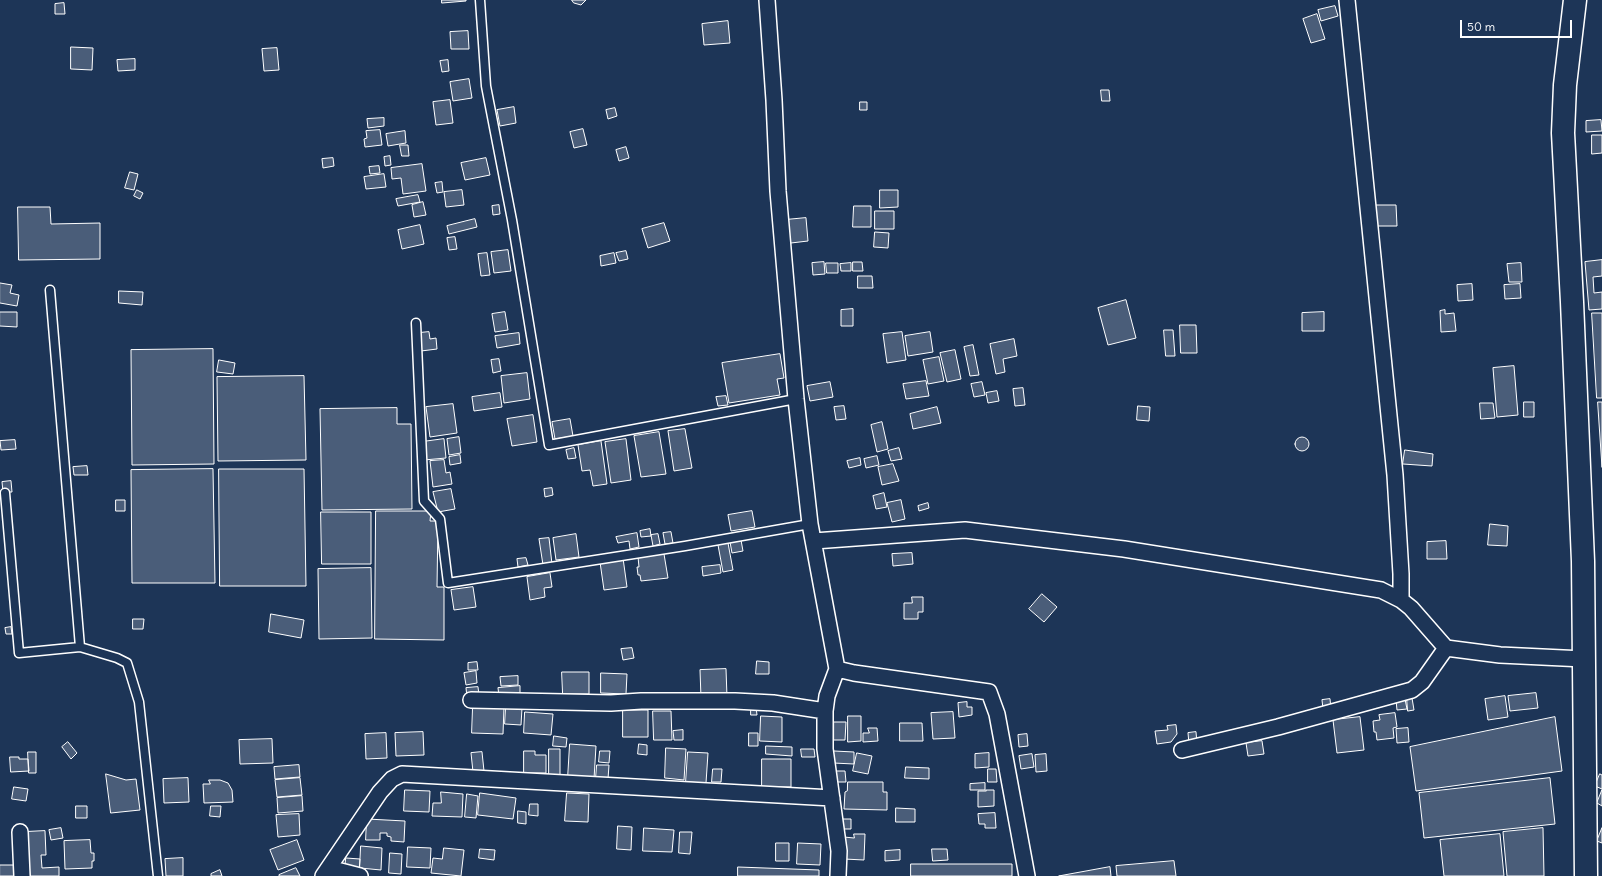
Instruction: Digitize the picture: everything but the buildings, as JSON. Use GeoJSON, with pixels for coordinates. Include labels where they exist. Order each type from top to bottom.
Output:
{"type":"FeatureCollection","features":[{"type":"Feature","properties":{"kind":"main road"},"geometry":{"type":"LineString","coordinates":[[1575,0],[1565,85],[1563,133],[1580,469],[1586,876]]}},
{"type":"Feature","properties":{"kind":"street"},"geometry":{"type":"LineString","coordinates":[[767,0],[774,100],[778,191],[796,399],[810,524],[837,669],[827,696],[824,711],[825,749],[839,851],[838,876]]}},
{"type":"Feature","properties":{"kind":"street"},"geometry":{"type":"LineString","coordinates":[[1347,0],[1395,475],[1401,574],[1401,600]]}},
{"type":"Feature","properties":{"kind":"street"},"geometry":{"type":"LineString","coordinates":[[814,541],[965,530],[1124,549],[1381,590],[1401,600],[1419,615],[1446,648],[1500,655],[1584,659]]}},
{"type":"Feature","properties":{"kind":"street"},"geometry":{"type":"LineString","coordinates":[[1182,750],[1278,727],[1412,690],[1422,682],[1446,648]]}},
{"type":"Feature","properties":{"kind":"street"},"geometry":{"type":"LineString","coordinates":[[837,669],[854,673],[989,692],[997,714],[1027,876]]}},
{"type":"Feature","properties":{"kind":"street"},"geometry":{"type":"LineString","coordinates":[[471,700],[611,703],[641,701],[735,701],[773,703],[824,711]]}},
{"type":"Feature","properties":{"kind":"street"},"geometry":{"type":"LineString","coordinates":[[360,876],[326,872],[380,792],[392,779],[402,774],[832,798]]}},
{"type":"Feature","properties":{"kind":"street"},"geometry":{"type":"LineString","coordinates":[[20,832],[22,876]]}},
{"type":"Feature","properties":{"kind":"lane"},"geometry":{"type":"LineString","coordinates":[[480,0],[486,86],[512,220],[549,446],[796,399]]}},
{"type":"Feature","properties":{"kind":"lane"},"geometry":{"type":"LineString","coordinates":[[50,290],[80,647]]}},
{"type":"Feature","properties":{"kind":"lane"},"geometry":{"type":"LineString","coordinates":[[416,323],[424,501],[440,519],[448,583],[685,546],[810,524]]}},
{"type":"Feature","properties":{"kind":"lane"},"geometry":{"type":"LineString","coordinates":[[5,493],[19,654],[80,647],[117,658],[127,663],[139,702],[158,876]]}}]}
